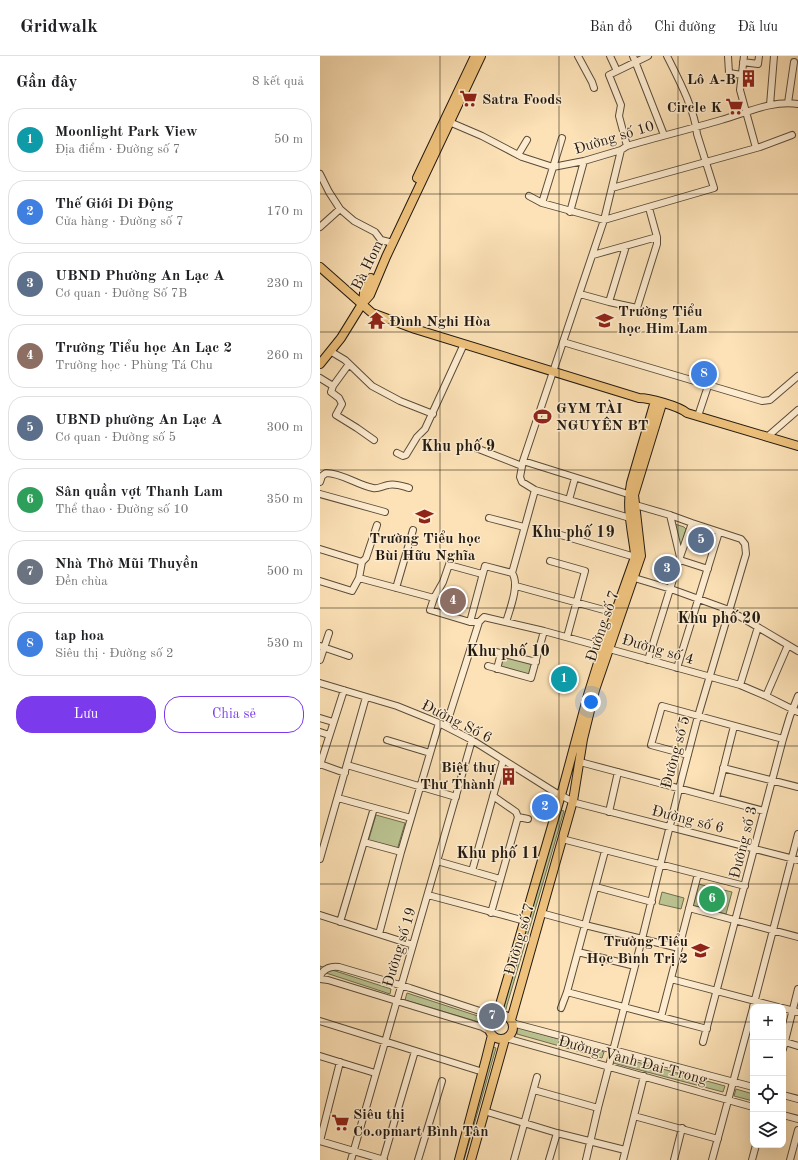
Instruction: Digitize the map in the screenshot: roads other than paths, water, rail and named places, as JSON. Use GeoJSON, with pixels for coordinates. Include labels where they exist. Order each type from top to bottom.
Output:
{"type":"FeatureCollection","features":[{"type":"Feature","properties":{"kind":"main road","name":"Bà Hom"},"geometry":{"type":"LineString","coordinates":[[320,364],[341,338],[362,304],[364,293],[390,242],[447,121],[475,56]]}},
{"type":"Feature","properties":{"kind":"main road","name":"Bà Hom"},"geometry":{"type":"LineString","coordinates":[[447,121],[481,56]]}},
{"type":"Feature","properties":{"kind":"main road"},"geometry":{"type":"LineString","coordinates":[[320,267],[372,312],[415,329],[639,398],[644,398],[681,414],[687,413],[698,416],[798,446]]}},
{"type":"Feature","properties":{"kind":"main road","name":"Đường số 7"},"geometry":{"type":"LineString","coordinates":[[512,1022],[573,802],[583,739],[615,613],[641,556],[632,504],[628,494],[658,404]]}},
{"type":"Feature","properties":{"kind":"main road","name":"Đường số 7"},"geometry":{"type":"LineString","coordinates":[[496,1016],[561,796],[575,738],[631,577],[635,557],[630,518],[632,504],[658,404]]}},
{"type":"Feature","properties":{"kind":"main road"},"geometry":{"type":"LineString","coordinates":[[459,1160],[483,1072],[490,1033],[490,1022],[496,1016],[505,1016],[512,1022],[512,1031],[505,1038],[471,1160]]}},
{"type":"Feature","properties":{"kind":"main road"},"geometry":{"type":"LineString","coordinates":[[490,1033],[498,1039],[505,1038]]}},
{"type":"Feature","properties":{"kind":"street"},"geometry":{"type":"LineString","coordinates":[[578,56],[594,88]]}},
{"type":"Feature","properties":{"kind":"street"},"geometry":{"type":"LineString","coordinates":[[610,56],[617,71]]}},
{"type":"Feature","properties":{"kind":"street"},"geometry":{"type":"LineString","coordinates":[[627,146],[619,116],[622,105],[609,75],[634,59],[648,56]]}},
{"type":"Feature","properties":{"kind":"street"},"geometry":{"type":"LineString","coordinates":[[529,196],[542,203],[570,212],[604,220],[714,188],[697,134],[696,126],[684,92],[667,56]]}},
{"type":"Feature","properties":{"kind":"street"},"geometry":{"type":"LineString","coordinates":[[728,56],[729,73],[742,75]]}},
{"type":"Feature","properties":{"kind":"street"},"geometry":{"type":"LineString","coordinates":[[756,148],[740,90],[743,59],[758,64],[759,56]]}},
{"type":"Feature","properties":{"kind":"street"},"geometry":{"type":"LineString","coordinates":[[770,105],[774,56]]}},
{"type":"Feature","properties":{"kind":"street"},"geometry":{"type":"LineString","coordinates":[[634,59],[664,135]]}},
{"type":"Feature","properties":{"kind":"street"},"geometry":{"type":"LineString","coordinates":[[788,103],[794,62]]}},
{"type":"Feature","properties":{"kind":"street","name":"Đường số 10"},"geometry":{"type":"LineString","coordinates":[[447,121],[482,136],[518,155],[553,167],[584,161],[621,150],[627,146],[770,105],[788,103],[798,104]]}},
{"type":"Feature","properties":{"kind":"street"},"geometry":{"type":"LineString","coordinates":[[612,188],[756,148],[792,135]]}},
{"type":"Feature","properties":{"kind":"street"},"geometry":{"type":"LineString","coordinates":[[542,203],[562,138]]}},
{"type":"Feature","properties":{"kind":"street"},"geometry":{"type":"LineString","coordinates":[[518,155],[527,140]]}},
{"type":"Feature","properties":{"kind":"street"},"geometry":{"type":"LineString","coordinates":[[621,150],[604,220],[522,463],[520,477],[522,482],[535,490],[630,518]]}},
{"type":"Feature","properties":{"kind":"street"},"geometry":{"type":"LineString","coordinates":[[570,212],[584,161]]}},
{"type":"Feature","properties":{"kind":"street"},"geometry":{"type":"LineString","coordinates":[[320,174],[340,209],[354,221],[375,232],[381,240],[390,242]]}},
{"type":"Feature","properties":{"kind":"street"},"geometry":{"type":"LineString","coordinates":[[580,294],[637,308],[658,244],[649,208]]}},
{"type":"Feature","properties":{"kind":"street"},"geometry":{"type":"LineString","coordinates":[[320,228],[340,209]]}},
{"type":"Feature","properties":{"kind":"street"},"geometry":{"type":"LineString","coordinates":[[593,255],[657,237]]}},
{"type":"Feature","properties":{"kind":"street"},"geometry":{"type":"LineString","coordinates":[[609,302],[626,246]]}},
{"type":"Feature","properties":{"kind":"street"},"geometry":{"type":"LineString","coordinates":[[563,342],[708,386],[766,401],[770,400],[798,376]]}},
{"type":"Feature","properties":{"kind":"street"},"geometry":{"type":"LineString","coordinates":[[397,453],[403,456],[406,455],[425,429],[464,344]]}},
{"type":"Feature","properties":{"kind":"street"},"geometry":{"type":"LineString","coordinates":[[330,351],[349,364],[372,386],[400,401],[433,414]]}},
{"type":"Feature","properties":{"kind":"street"},"geometry":{"type":"LineString","coordinates":[[349,364],[333,386],[331,392],[339,398],[342,404],[336,414],[374,440]]}},
{"type":"Feature","properties":{"kind":"street"},"geometry":{"type":"LineString","coordinates":[[320,378],[333,386]]}},
{"type":"Feature","properties":{"kind":"street"},"geometry":{"type":"LineString","coordinates":[[698,416],[708,386]]}},
{"type":"Feature","properties":{"kind":"street"},"geometry":{"type":"LineString","coordinates":[[767,437],[798,410]]}},
{"type":"Feature","properties":{"kind":"street"},"geometry":{"type":"LineString","coordinates":[[476,448],[628,494]]}},
{"type":"Feature","properties":{"kind":"street"},"geometry":{"type":"LineString","coordinates":[[320,482],[322,476],[326,473],[333,473],[373,488],[380,488],[388,484],[401,485],[409,488]]}},
{"type":"Feature","properties":{"kind":"street"},"geometry":{"type":"LineString","coordinates":[[569,500],[575,478]]}},
{"type":"Feature","properties":{"kind":"street"},"geometry":{"type":"LineString","coordinates":[[512,574],[535,490]]}},
{"type":"Feature","properties":{"kind":"street"},"geometry":{"type":"LineString","coordinates":[[320,494],[385,512]]}},
{"type":"Feature","properties":{"kind":"street","name":"Đường số 5"},"geometry":{"type":"LineString","coordinates":[[586,1160],[698,716],[744,562],[745,544],[741,539],[632,504]]}},
{"type":"Feature","properties":{"kind":"street"},"geometry":{"type":"LineString","coordinates":[[670,515],[680,559]]}},
{"type":"Feature","properties":{"kind":"street"},"geometry":{"type":"LineString","coordinates":[[489,518],[524,527]]}},
{"type":"Feature","properties":{"kind":"street"},"geometry":{"type":"LineString","coordinates":[[648,660],[692,523]]}},
{"type":"Feature","properties":{"kind":"street"},"geometry":{"type":"LineString","coordinates":[[320,581],[352,591],[359,578],[362,562],[366,558],[377,525]]}},
{"type":"Feature","properties":{"kind":"street"},"geometry":{"type":"LineString","coordinates":[[396,588],[412,530]]}},
{"type":"Feature","properties":{"kind":"street"},"geometry":{"type":"LineString","coordinates":[[677,668],[719,532]]}},
{"type":"Feature","properties":{"kind":"street"},"geometry":{"type":"LineString","coordinates":[[554,533],[635,557]]}},
{"type":"Feature","properties":{"kind":"street"},"geometry":{"type":"LineString","coordinates":[[320,548],[362,562]]}},
{"type":"Feature","properties":{"kind":"street"},"geometry":{"type":"LineString","coordinates":[[446,726],[479,622],[470,622],[430,610],[434,598],[443,582],[452,556]]}},
{"type":"Feature","properties":{"kind":"street"},"geometry":{"type":"LineString","coordinates":[[680,559],[708,569]]}},
{"type":"Feature","properties":{"kind":"street"},"geometry":{"type":"LineString","coordinates":[[550,561],[585,571],[568,637]]}},
{"type":"Feature","properties":{"kind":"street"},"geometry":{"type":"LineString","coordinates":[[449,565],[482,574]]}},
{"type":"Feature","properties":{"kind":"street"},"geometry":{"type":"LineString","coordinates":[[470,622],[485,566],[512,574],[515,579],[516,586],[506,622]]}},
{"type":"Feature","properties":{"kind":"street"},"geometry":{"type":"LineString","coordinates":[[631,577],[671,589],[729,610],[798,651]]}},
{"type":"Feature","properties":{"kind":"street"},"geometry":{"type":"LineString","coordinates":[[359,578],[434,598]]}},
{"type":"Feature","properties":{"kind":"street"},"geometry":{"type":"LineString","coordinates":[[516,586],[615,613]]}},
{"type":"Feature","properties":{"kind":"street","name":"Đường số 4"},"geometry":{"type":"LineString","coordinates":[[479,622],[484,617],[544,631],[710,678],[740,685],[795,711]]}},
{"type":"Feature","properties":{"kind":"street"},"geometry":{"type":"LineString","coordinates":[[740,685],[758,627]]}},
{"type":"Feature","properties":{"kind":"street"},"geometry":{"type":"LineString","coordinates":[[488,666],[531,678],[544,631]]}},
{"type":"Feature","properties":{"kind":"street"},"geometry":{"type":"LineString","coordinates":[[320,660],[322,646],[330,633]]}},
{"type":"Feature","properties":{"kind":"street"},"geometry":{"type":"LineString","coordinates":[[766,696],[788,645]]}},
{"type":"Feature","properties":{"kind":"street"},"geometry":{"type":"LineString","coordinates":[[322,646],[349,656]]}},
{"type":"Feature","properties":{"kind":"street"},"geometry":{"type":"LineString","coordinates":[[492,651],[536,662]]}},
{"type":"Feature","properties":{"kind":"street"},"geometry":{"type":"LineString","coordinates":[[497,669],[501,653]]}},
{"type":"Feature","properties":{"kind":"street","name":"Đường Số 6"},"geometry":{"type":"LineString","coordinates":[[320,683],[397,706],[446,726],[472,740],[503,761],[573,802]]}},
{"type":"Feature","properties":{"kind":"street"},"geometry":{"type":"LineString","coordinates":[[344,690],[320,765],[345,773]]}},
{"type":"Feature","properties":{"kind":"street","name":"Đường số 3"},"geometry":{"type":"LineString","coordinates":[[703,1042],[783,739],[795,711],[798,696]]}},
{"type":"Feature","properties":{"kind":"street"},"geometry":{"type":"LineString","coordinates":[[320,859],[366,697]]}},
{"type":"Feature","properties":{"kind":"street"},"geometry":{"type":"LineString","coordinates":[[688,755],[651,745],[662,706],[783,739]]}},
{"type":"Feature","properties":{"kind":"street"},"geometry":{"type":"LineString","coordinates":[[320,719],[333,722]]}},
{"type":"Feature","properties":{"kind":"street"},"geometry":{"type":"LineString","coordinates":[[379,934],[401,852],[439,723]]}},
{"type":"Feature","properties":{"kind":"street"},"geometry":{"type":"LineString","coordinates":[[716,798],[734,726]]}},
{"type":"Feature","properties":{"kind":"street"},"geometry":{"type":"LineString","coordinates":[[320,732],[329,735]]}},
{"type":"Feature","properties":{"kind":"street"},"geometry":{"type":"LineString","coordinates":[[387,740],[430,753]]}},
{"type":"Feature","properties":{"kind":"street","name":"Đường số 19"},"geometry":{"type":"LineString","coordinates":[[351,1160],[384,1041],[402,985],[472,740]]}},
{"type":"Feature","properties":{"kind":"street"},"geometry":{"type":"LineString","coordinates":[[472,871],[503,761]]}},
{"type":"Feature","properties":{"kind":"street"},"geometry":{"type":"LineString","coordinates":[[580,762],[764,811]]}},
{"type":"Feature","properties":{"kind":"street"},"geometry":{"type":"LineString","coordinates":[[347,765],[456,797]]}},
{"type":"Feature","properties":{"kind":"street"},"geometry":{"type":"LineString","coordinates":[[723,768],[798,787]]}},
{"type":"Feature","properties":{"kind":"street"},"geometry":{"type":"LineString","coordinates":[[609,812],[618,772]]}},
{"type":"Feature","properties":{"kind":"street"},"geometry":{"type":"LineString","coordinates":[[491,913],[518,817],[516,812],[493,796]]}},
{"type":"Feature","properties":{"kind":"street"},"geometry":{"type":"LineString","coordinates":[[338,798],[411,818]]}},
{"type":"Feature","properties":{"kind":"street","name":"Đường số 6"},"geometry":{"type":"LineString","coordinates":[[573,802],[795,860]]}},
{"type":"Feature","properties":{"kind":"street"},"geometry":{"type":"LineString","coordinates":[[340,922],[374,808]]}},
{"type":"Feature","properties":{"kind":"street"},"geometry":{"type":"LineString","coordinates":[[518,817],[528,819]]}},
{"type":"Feature","properties":{"kind":"street"},"geometry":{"type":"LineString","coordinates":[[754,1004],[773,930],[795,860],[798,834]]}},
{"type":"Feature","properties":{"kind":"street"},"geometry":{"type":"LineString","coordinates":[[562,839],[745,886]]}},
{"type":"Feature","properties":{"kind":"street"},"geometry":{"type":"LineString","coordinates":[[364,842],[401,852]]}},
{"type":"Feature","properties":{"kind":"street"},"geometry":{"type":"LineString","coordinates":[[561,1008],[567,992],[606,850]]}},
{"type":"Feature","properties":{"kind":"street"},"geometry":{"type":"LineString","coordinates":[[437,861],[500,879]]}},
{"type":"Feature","properties":{"kind":"street"},"geometry":{"type":"LineString","coordinates":[[661,1017],[698,874]]}},
{"type":"Feature","properties":{"kind":"street"},"geometry":{"type":"LineString","coordinates":[[596,887],[652,902]]}},
{"type":"Feature","properties":{"kind":"street"},"geometry":{"type":"LineString","coordinates":[[428,895],[525,921]]}},
{"type":"Feature","properties":{"kind":"street"},"geometry":{"type":"LineString","coordinates":[[689,908],[798,937]]}},
{"type":"Feature","properties":{"kind":"street"},"geometry":{"type":"LineString","coordinates":[[541,913],[585,926],[679,948]]}},
{"type":"Feature","properties":{"kind":"street"},"geometry":{"type":"LineString","coordinates":[[320,915],[413,945]]}},
{"type":"Feature","properties":{"kind":"street"},"geometry":{"type":"LineString","coordinates":[[578,952],[635,966]]}},
{"type":"Feature","properties":{"kind":"street"},"geometry":{"type":"LineString","coordinates":[[490,1033],[482,1027],[328,980],[320,975],[327,968],[337,966],[402,985],[496,1016]]}},
{"type":"Feature","properties":{"kind":"street"},"geometry":{"type":"LineString","coordinates":[[671,979],[717,991],[751,1004]]}},
{"type":"Feature","properties":{"kind":"street"},"geometry":{"type":"LineString","coordinates":[[786,1040],[795,1012],[798,989]]}},
{"type":"Feature","properties":{"kind":"street"},"geometry":{"type":"LineString","coordinates":[[567,992],[706,1029]]}},
{"type":"Feature","properties":{"kind":"street"},"geometry":{"type":"LineString","coordinates":[[712,1160],[750,1020]]}},
{"type":"Feature","properties":{"kind":"street"},"geometry":{"type":"LineString","coordinates":[[320,1021],[483,1072]]}},
{"type":"Feature","properties":{"kind":"street","name":"Đường Vành Đai Trong"},"geometry":{"type":"LineString","coordinates":[[512,1022],[750,1086]]}},
{"type":"Feature","properties":{"kind":"street","name":"Đường Vành Đai Trong"},"geometry":{"type":"LineString","coordinates":[[505,1038],[750,1106]]}},
{"type":"Feature","properties":{"kind":"street"},"geometry":{"type":"LineString","coordinates":[[786,1042],[798,1046]]}},
{"type":"Feature","properties":{"kind":"street"},"geometry":{"type":"LineString","coordinates":[[340,1062],[320,1141],[383,1160],[415,1050]]}},
{"type":"Feature","properties":{"kind":"street"},"geometry":{"type":"LineString","coordinates":[[320,1056],[375,1073]]}},
{"type":"Feature","properties":{"kind":"street"},"geometry":{"type":"LineString","coordinates":[[623,1160],[644,1076]]}},
{"type":"Feature","properties":{"kind":"street"},"geometry":{"type":"LineString","coordinates":[[514,1160],[537,1077]]}},
{"type":"Feature","properties":{"kind":"street"},"geometry":{"type":"LineString","coordinates":[[418,1160],[442,1081]]}},
{"type":"Feature","properties":{"kind":"street"},"geometry":{"type":"LineString","coordinates":[[534,1090],[598,1108]]}},
{"type":"Feature","properties":{"kind":"street"},"geometry":{"type":"LineString","coordinates":[[786,1096],[798,1099]]}},
{"type":"Feature","properties":{"kind":"street"},"geometry":{"type":"LineString","coordinates":[[484,1111],[557,1133],[625,1150]]}},
{"type":"Feature","properties":{"kind":"street"},"geometry":{"type":"LineString","coordinates":[[634,1116],[718,1139]]}},
{"type":"Feature","properties":{"kind":"street"},"geometry":{"type":"LineString","coordinates":[[786,1116],[798,1119]]}},
{"type":"Feature","properties":{"kind":"street"},"geometry":{"type":"LineString","coordinates":[[674,1160],[682,1128]]}},
{"type":"Feature","properties":{"kind":"street"},"geometry":{"type":"LineString","coordinates":[[790,1160],[798,1130]]}},
{"type":"Feature","properties":{"kind":"street"},"geometry":{"type":"LineString","coordinates":[[550,1160],[557,1133]]}},
{"type":"Feature","properties":{"kind":"street"},"geometry":{"type":"LineString","coordinates":[[752,1160],[755,1148]]}},
{"type":"Feature","properties":{"kind":"place","name":"Lô A-B"},"geometry":{"type":"Point","coordinates":[749,79]}},
{"type":"Feature","properties":{"kind":"place","name":"Satra Foods"},"geometry":{"type":"Point","coordinates":[469,99]}},
{"type":"Feature","properties":{"kind":"place","name":"Circle K"},"geometry":{"type":"Point","coordinates":[735,107]}},
{"type":"Feature","properties":{"kind":"place","name":"Trường Tiểu học Him Lam"},"geometry":{"type":"Point","coordinates":[605,320]}},
{"type":"Feature","properties":{"kind":"place","name":"Đình Nghi Hòa"},"geometry":{"type":"Point","coordinates":[376,321]}},
{"type":"Feature","properties":{"kind":"place","name":"tap hoa"},"geometry":{"type":"Point","coordinates":[704,374]}},
{"type":"Feature","properties":{"kind":"place","name":"GYM TÀI NGUYÊN BT"},"geometry":{"type":"Point","coordinates":[543,417]}},
{"type":"Feature","properties":{"kind":"place","name":"Trường Tiểu học Bùi Hữu Nghĩa"},"geometry":{"type":"Point","coordinates":[425,517]}},
{"type":"Feature","properties":{"kind":"place","name":"UBND phường An Lạc A"},"geometry":{"type":"Point","coordinates":[701,540]}},
{"type":"Feature","properties":{"kind":"place","name":"UBND Phường An Lạc A"},"geometry":{"type":"Point","coordinates":[667,569]}},
{"type":"Feature","properties":{"kind":"place","name":"Trường Tiểu học An Lạc 2"},"geometry":{"type":"Point","coordinates":[453,601]}},
{"type":"Feature","properties":{"kind":"place","name":"Moonlight Park View"},"geometry":{"type":"Point","coordinates":[564,679]}},
{"type":"Feature","properties":{"kind":"place","name":"Biệt thự Thư Thành"},"geometry":{"type":"Point","coordinates":[508,776]}},
{"type":"Feature","properties":{"kind":"place","name":"Thế Giới Di Động"},"geometry":{"type":"Point","coordinates":[545,807]}},
{"type":"Feature","properties":{"kind":"place","name":"Sân quần vợt Thanh Lam"},"geometry":{"type":"Point","coordinates":[712,899]}},
{"type":"Feature","properties":{"kind":"place","name":"Trường Tiểu Học Bình Trị 2"},"geometry":{"type":"Point","coordinates":[701,950]}},
{"type":"Feature","properties":{"kind":"place","name":"Nhà Thờ Mũi Thuyền"},"geometry":{"type":"Point","coordinates":[492,1016]}},
{"type":"Feature","properties":{"kind":"place","name":"Siêu thị Co.opmart Bình Tân"},"geometry":{"type":"Point","coordinates":[340,1123]}},
{"type":"Feature","properties":{"kind":"district","name":"Khu phố 9"},"geometry":{"type":"Point","coordinates":[458,445]}},
{"type":"Feature","properties":{"kind":"district","name":"Khu phố 19"},"geometry":{"type":"Point","coordinates":[573,531]}},
{"type":"Feature","properties":{"kind":"district","name":"Khu phố 20"},"geometry":{"type":"Point","coordinates":[719,617]}},
{"type":"Feature","properties":{"kind":"district","name":"Khu phố 10"},"geometry":{"type":"Point","coordinates":[508,650]}},
{"type":"Feature","properties":{"kind":"district","name":"Khu phố 11"},"geometry":{"type":"Point","coordinates":[498,852]}}]}
